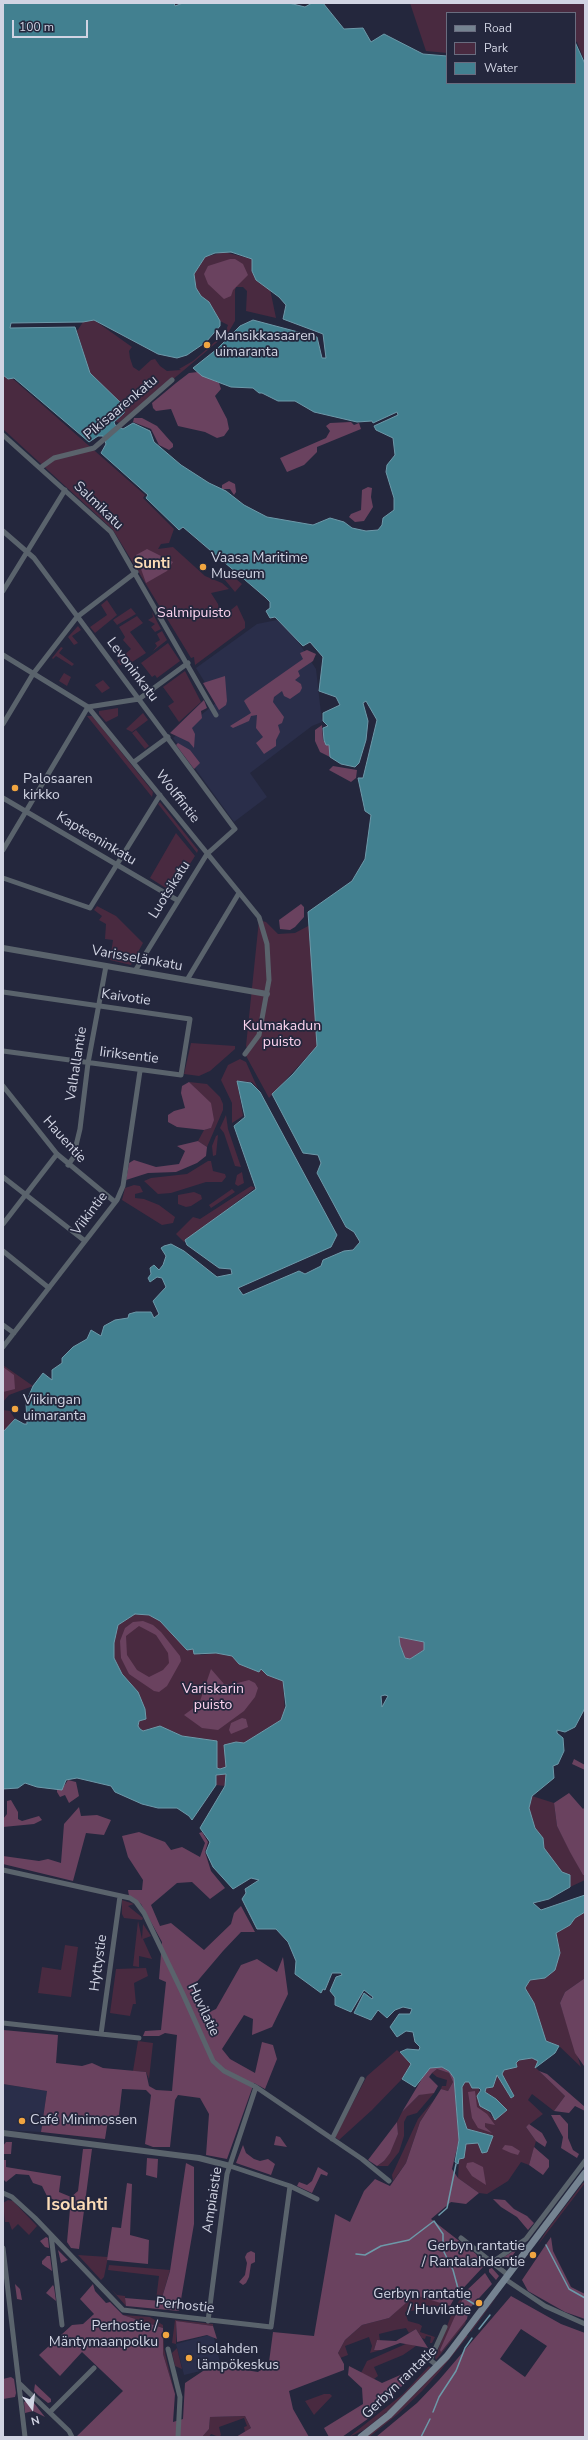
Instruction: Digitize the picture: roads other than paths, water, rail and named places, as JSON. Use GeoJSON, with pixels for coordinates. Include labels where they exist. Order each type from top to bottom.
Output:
{"type":"FeatureCollection","features":[{"type":"Feature","properties":{"kind":"main road","name":"Gerbyn rantatie"},"geometry":{"type":"LineString","coordinates":[[360,2437],[389,2415],[438,2366],[584,2176]]}},
{"type":"Feature","properties":{"kind":"street","name":"Pikisaarenkatu"},"geometry":{"type":"LineString","coordinates":[[40,468],[54,458],[87,451],[103,440],[172,380]]}},
{"type":"Feature","properties":{"kind":"street","name":"Salmikatu"},"geometry":{"type":"LineString","coordinates":[[3,435],[111,532],[136,572],[216,714]]}},
{"type":"Feature","properties":{"kind":"street"},"geometry":{"type":"LineString","coordinates":[[3,591],[66,490]]}},
{"type":"Feature","properties":{"kind":"street","name":"Levoninkatu"},"geometry":{"type":"LineString","coordinates":[[3,531],[34,558],[235,829]]}},
{"type":"Feature","properties":{"kind":"street"},"geometry":{"type":"LineString","coordinates":[[3,724],[33,674],[77,616],[136,572]]}},
{"type":"Feature","properties":{"kind":"street","name":"Wolffintie"},"geometry":{"type":"LineString","coordinates":[[3,656],[88,707],[259,917],[267,944],[267,994],[259,1035],[245,1054]]}},
{"type":"Feature","properties":{"kind":"street"},"geometry":{"type":"LineString","coordinates":[[3,850],[88,707],[139,699],[188,663]]}},
{"type":"Feature","properties":{"kind":"street"},"geometry":{"type":"LineString","coordinates":[[134,762],[168,737]]}},
{"type":"Feature","properties":{"kind":"street"},"geometry":{"type":"LineString","coordinates":[[3,878],[90,908],[160,795]]}},
{"type":"Feature","properties":{"kind":"street","name":"Kapteeninkatu"},"geometry":{"type":"LineString","coordinates":[[3,798],[116,866],[177,900]]}},
{"type":"Feature","properties":{"kind":"street","name":"Luotsikatu"},"geometry":{"type":"LineString","coordinates":[[135,971],[177,900],[207,854],[235,829]]}},
{"type":"Feature","properties":{"kind":"street"},"geometry":{"type":"LineString","coordinates":[[187,980],[239,893]]}},
{"type":"Feature","properties":{"kind":"street","name":"Varisselänkatu"},"geometry":{"type":"LineString","coordinates":[[3,948],[267,994]]}},
{"type":"Feature","properties":{"kind":"street","name":"Valhallantie"},"geometry":{"type":"LineString","coordinates":[[68,1165],[73,1158],[80,1129],[88,1063],[106,966]]}},
{"type":"Feature","properties":{"kind":"street","name":"Kaivotie"},"geometry":{"type":"LineString","coordinates":[[3,992],[190,1019],[181,1075]]}},
{"type":"Feature","properties":{"kind":"street","name":"Iiriksentie"},"geometry":{"type":"LineString","coordinates":[[3,1051],[140,1071],[181,1075]]}},
{"type":"Feature","properties":{"kind":"street","name":"Viikintie"},"geometry":{"type":"LineString","coordinates":[[3,1347],[115,1202],[123,1186],[140,1071]]}},
{"type":"Feature","properties":{"kind":"street","name":"Hauentie"},"geometry":{"type":"LineString","coordinates":[[3,1086],[68,1165],[115,1202]]}},
{"type":"Feature","properties":{"kind":"street"},"geometry":{"type":"LineString","coordinates":[[3,1224],[58,1154]]}},
{"type":"Feature","properties":{"kind":"street"},"geometry":{"type":"LineString","coordinates":[[3,1177],[85,1241]]}},
{"type":"Feature","properties":{"kind":"street"},"geometry":{"type":"LineString","coordinates":[[3,1251],[49,1288]]}},
{"type":"Feature","properties":{"kind":"street"},"geometry":{"type":"LineString","coordinates":[[3,1325],[14,1333]]}},
{"type":"Feature","properties":{"kind":"street","name":"Huvilatie"},"geometry":{"type":"LineString","coordinates":[[3,1870],[120,1896],[136,1902],[144,1913],[213,2061],[224,2071],[256,2087],[332,2139],[389,2181]]}},
{"type":"Feature","properties":{"kind":"street","name":"Hyttystie"},"geometry":{"type":"LineString","coordinates":[[101,2034],[120,1896]]}},
{"type":"Feature","properties":{"kind":"street"},"geometry":{"type":"LineString","coordinates":[[3,2023],[139,2038]]}},
{"type":"Feature","properties":{"kind":"street"},"geometry":{"type":"LineString","coordinates":[[332,2139],[362,2079]]}},
{"type":"Feature","properties":{"kind":"street","name":"Ampiaistie"},"geometry":{"type":"LineString","coordinates":[[208,2320],[227,2174],[256,2087]]}},
{"type":"Feature","properties":{"kind":"street"},"geometry":{"type":"LineString","coordinates":[[3,2133],[199,2158],[230,2166],[290,2186],[317,2199]]}},
{"type":"Feature","properties":{"kind":"street"},"geometry":{"type":"LineString","coordinates":[[491,2263],[526,2239],[585,2161]]}},
{"type":"Feature","properties":{"kind":"street","name":"Perhostie"},"geometry":{"type":"LineString","coordinates":[[3,2193],[12,2197],[51,2235],[123,2310],[271,2327],[290,2186]]}},
{"type":"Feature","properties":{"kind":"street"},"geometry":{"type":"LineString","coordinates":[[51,2235],[62,2325]]}},
{"type":"Feature","properties":{"kind":"street"},"geometry":{"type":"LineString","coordinates":[[461,2238],[506,2277],[545,2306],[585,2324]]}},
{"type":"Feature","properties":{"kind":"street"},"geometry":{"type":"LineString","coordinates":[[3,2248],[25,2437]]}},
{"type":"Feature","properties":{"kind":"street"},"geometry":{"type":"LineString","coordinates":[[438,2366],[430,2360],[445,2327]]}},
{"type":"Feature","properties":{"kind":"street"},"geometry":{"type":"LineString","coordinates":[[168,2349],[180,2397],[178,2437]]}},
{"type":"Feature","properties":{"kind":"street"},"geometry":{"type":"LineString","coordinates":[[50,2412],[94,2368]]}},
{"type":"Feature","properties":{"kind":"street"},"geometry":{"type":"LineString","coordinates":[[20,2384],[69,2431],[72,2437]]}},
{"type":"Feature","properties":{"kind":"water"},"geometry":{"type":"Polygon","coordinates":[[[3,3],[174,3],[175,6],[183,3],[289,3],[305,7],[312,3],[323,3],[344,29],[363,28],[371,42],[384,34],[423,54],[446,56],[446,84],[576,84],[576,44],[585,64],[585,1708],[575,1727],[565,1732],[557,1730],[557,1733],[563,1738],[564,1751],[558,1764],[553,1766],[554,1778],[532,1796],[529,1808],[535,1828],[543,1838],[544,1848],[562,1872],[570,1875],[570,1887],[549,1899],[533,1903],[541,1910],[585,1895],[585,1912],[575,1918],[570,1925],[556,1933],[560,1953],[555,1970],[545,1978],[530,1980],[525,1988],[534,2003],[546,2041],[559,2046],[555,2053],[535,2068],[538,2061],[532,2058],[519,2060],[516,2063],[517,2067],[504,2070],[502,2074],[514,2096],[511,2098],[497,2075],[493,2087],[486,2088],[485,2092],[496,2099],[507,2110],[495,2120],[491,2112],[480,2106],[477,2096],[481,2090],[479,2088],[472,2088],[469,2082],[465,2082],[462,2087],[463,2117],[467,2129],[493,2136],[487,2152],[482,2153],[478,2143],[466,2144],[464,2158],[459,2159],[458,2164],[455,2162],[459,2140],[454,2078],[449,2071],[442,2067],[430,2068],[415,2087],[402,2079],[411,2064],[400,2052],[407,2049],[419,2050],[420,2047],[415,2042],[413,2032],[406,2031],[397,2037],[390,2027],[399,2014],[410,2014],[412,2009],[403,2007],[395,2010],[387,2018],[378,2010],[371,2020],[354,2013],[364,1993],[372,1999],[373,1997],[364,1990],[351,2012],[335,2005],[335,1997],[330,1991],[336,1977],[342,1975],[341,1973],[332,1973],[325,1990],[323,1989],[321,1993],[295,1974],[296,1961],[288,1942],[276,1929],[257,1929],[242,1899],[246,1893],[245,1889],[259,1880],[251,1878],[233,1889],[213,1867],[206,1852],[210,1842],[200,1828],[225,1786],[226,1774],[216,1775],[216,1785],[192,1820],[189,1816],[177,1808],[158,1808],[142,1804],[115,1792],[111,1786],[77,1778],[66,1780],[62,1790],[37,1787],[25,1783],[18,1788],[3,1789],[3,1432],[15,1419],[27,1424],[26,1403],[33,1386],[43,1373],[52,1380],[52,1370],[62,1363],[62,1358],[73,1347],[87,1339],[91,1330],[101,1336],[104,1326],[115,1320],[128,1318],[129,1314],[136,1312],[151,1312],[154,1318],[159,1314],[153,1301],[166,1287],[162,1278],[157,1277],[150,1282],[148,1278],[151,1274],[150,1268],[154,1265],[159,1270],[163,1265],[166,1256],[161,1248],[171,1244],[184,1251],[217,1277],[232,1274],[231,1269],[219,1268],[187,1245],[185,1240],[256,1189],[234,1126],[245,1117],[237,1081],[251,1083],[260,1092],[337,1235],[331,1247],[238,1288],[243,1295],[299,1271],[305,1274],[321,1266],[323,1260],[344,1251],[353,1250],[360,1242],[354,1232],[346,1227],[317,1173],[321,1163],[318,1155],[303,1153],[272,1094],[293,1074],[317,1046],[308,912],[352,881],[365,859],[371,815],[365,811],[358,778],[363,778],[377,720],[366,701],[363,703],[368,721],[366,740],[359,763],[355,767],[341,764],[330,757],[329,745],[326,745],[324,740],[323,728],[328,726],[323,721],[323,713],[340,705],[336,697],[319,691],[323,657],[310,642],[303,646],[275,617],[270,618],[266,611],[270,608],[270,602],[265,597],[183,527],[179,530],[146,498],[148,495],[101,453],[106,444],[103,436],[98,436],[89,442],[14,378],[8,379],[3,375],[3,3]],[[231,252],[215,253],[205,257],[194,274],[196,288],[201,296],[209,302],[220,321],[220,326],[206,342],[187,355],[177,358],[158,354],[94,320],[83,322],[11,323],[10,328],[75,327],[90,373],[125,407],[124,413],[114,422],[115,425],[123,429],[133,423],[150,431],[154,442],[181,465],[209,483],[226,491],[244,505],[267,517],[313,525],[330,518],[344,522],[352,528],[366,531],[378,530],[382,525],[383,518],[394,510],[394,498],[386,472],[387,465],[395,455],[393,438],[376,430],[374,426],[398,415],[397,412],[373,423],[372,421],[357,422],[314,412],[295,401],[278,401],[259,393],[253,388],[231,387],[202,376],[193,368],[217,349],[240,326],[253,320],[317,337],[322,358],[326,358],[323,334],[283,319],[286,305],[279,297],[256,280],[252,271],[252,259],[231,252]],[[135,1614],[118,1625],[114,1643],[114,1658],[122,1674],[138,1692],[145,1709],[146,1719],[139,1721],[138,1726],[140,1729],[143,1731],[160,1726],[182,1736],[217,1741],[217,1768],[220,1769],[226,1767],[224,1745],[236,1742],[244,1743],[281,1720],[286,1706],[283,1681],[267,1675],[261,1669],[259,1672],[239,1664],[232,1656],[216,1653],[194,1654],[193,1649],[187,1650],[160,1621],[149,1615],[135,1614]],[[399,1637],[400,1645],[405,1658],[410,1659],[424,1650],[424,1642],[399,1637]],[[381,1696],[382,1707],[388,1696],[381,1696]]]}},
{"type":"Feature","properties":{"kind":"waterway"},"geometry":{"type":"LineString","coordinates":[[439,2215],[447,2208],[456,2164]]}},
{"type":"Feature","properties":{"kind":"waterway"},"geometry":{"type":"LineString","coordinates":[[356,2254],[365,2255],[381,2246],[409,2240],[434,2221],[443,2234],[443,2250],[453,2270],[459,2292]]}},
{"type":"Feature","properties":{"kind":"waterway"},"geometry":{"type":"LineString","coordinates":[[546,2245],[569,2289],[585,2298]]}},
{"type":"Feature","properties":{"kind":"waterway"},"geometry":{"type":"LineString","coordinates":[[463,2297],[474,2304]]}},
{"type":"Feature","properties":{"kind":"waterway"},"geometry":{"type":"LineString","coordinates":[[479,2329],[490,2315]]}},
{"type":"Feature","properties":{"kind":"waterway"},"geometry":{"type":"LineString","coordinates":[[433,2412],[439,2397],[456,2371],[465,2348],[472,2338]]}},
{"type":"Feature","properties":{"kind":"waterway"},"geometry":{"type":"LineString","coordinates":[[421,2437],[430,2419]]}},
{"type":"Feature","properties":{"kind":"place","name":"Mansikkasaaren uimaranta"},"geometry":{"type":"Point","coordinates":[207,345]}},
{"type":"Feature","properties":{"kind":"place","name":"Vaasa Maritime Museum"},"geometry":{"type":"Point","coordinates":[203,567]}},
{"type":"Feature","properties":{"kind":"place","name":"Palosaaren kirkko"},"geometry":{"type":"Point","coordinates":[15,788]}},
{"type":"Feature","properties":{"kind":"place","name":"Viikingan uimaranta"},"geometry":{"type":"Point","coordinates":[15,1409]}},
{"type":"Feature","properties":{"kind":"place","name":"Café Minimossen"},"geometry":{"type":"Point","coordinates":[22,2121]}},
{"type":"Feature","properties":{"kind":"place","name":"Gerbyn rantatie / Rantalahdentie"},"geometry":{"type":"Point","coordinates":[533,2255]}},
{"type":"Feature","properties":{"kind":"place","name":"Gerbyn rantatie / Huvilatie"},"geometry":{"type":"Point","coordinates":[479,2303]}},
{"type":"Feature","properties":{"kind":"place","name":"Perhostie / Mäntymaanpolku"},"geometry":{"type":"Point","coordinates":[166,2335]}},
{"type":"Feature","properties":{"kind":"place","name":"Isolahden lämpökeskus"},"geometry":{"type":"Point","coordinates":[189,2358]}},
{"type":"Feature","properties":{"kind":"district","name":"Sunti"},"geometry":{"type":"Point","coordinates":[152,564]}},
{"type":"Feature","properties":{"kind":"district","name":"Isolahti"},"geometry":{"type":"Point","coordinates":[77,2206]}},
{"type":"Feature","properties":{"kind":"park label","name":"Salmipuisto"},"geometry":{"type":"Point","coordinates":[194,614]}},
{"type":"Feature","properties":{"kind":"park label","name":"Kulmakadun puisto"},"geometry":{"type":"Point","coordinates":[282,1036]}},
{"type":"Feature","properties":{"kind":"park label","name":"Variskarin puisto"},"geometry":{"type":"Point","coordinates":[213,1698]}}]}
